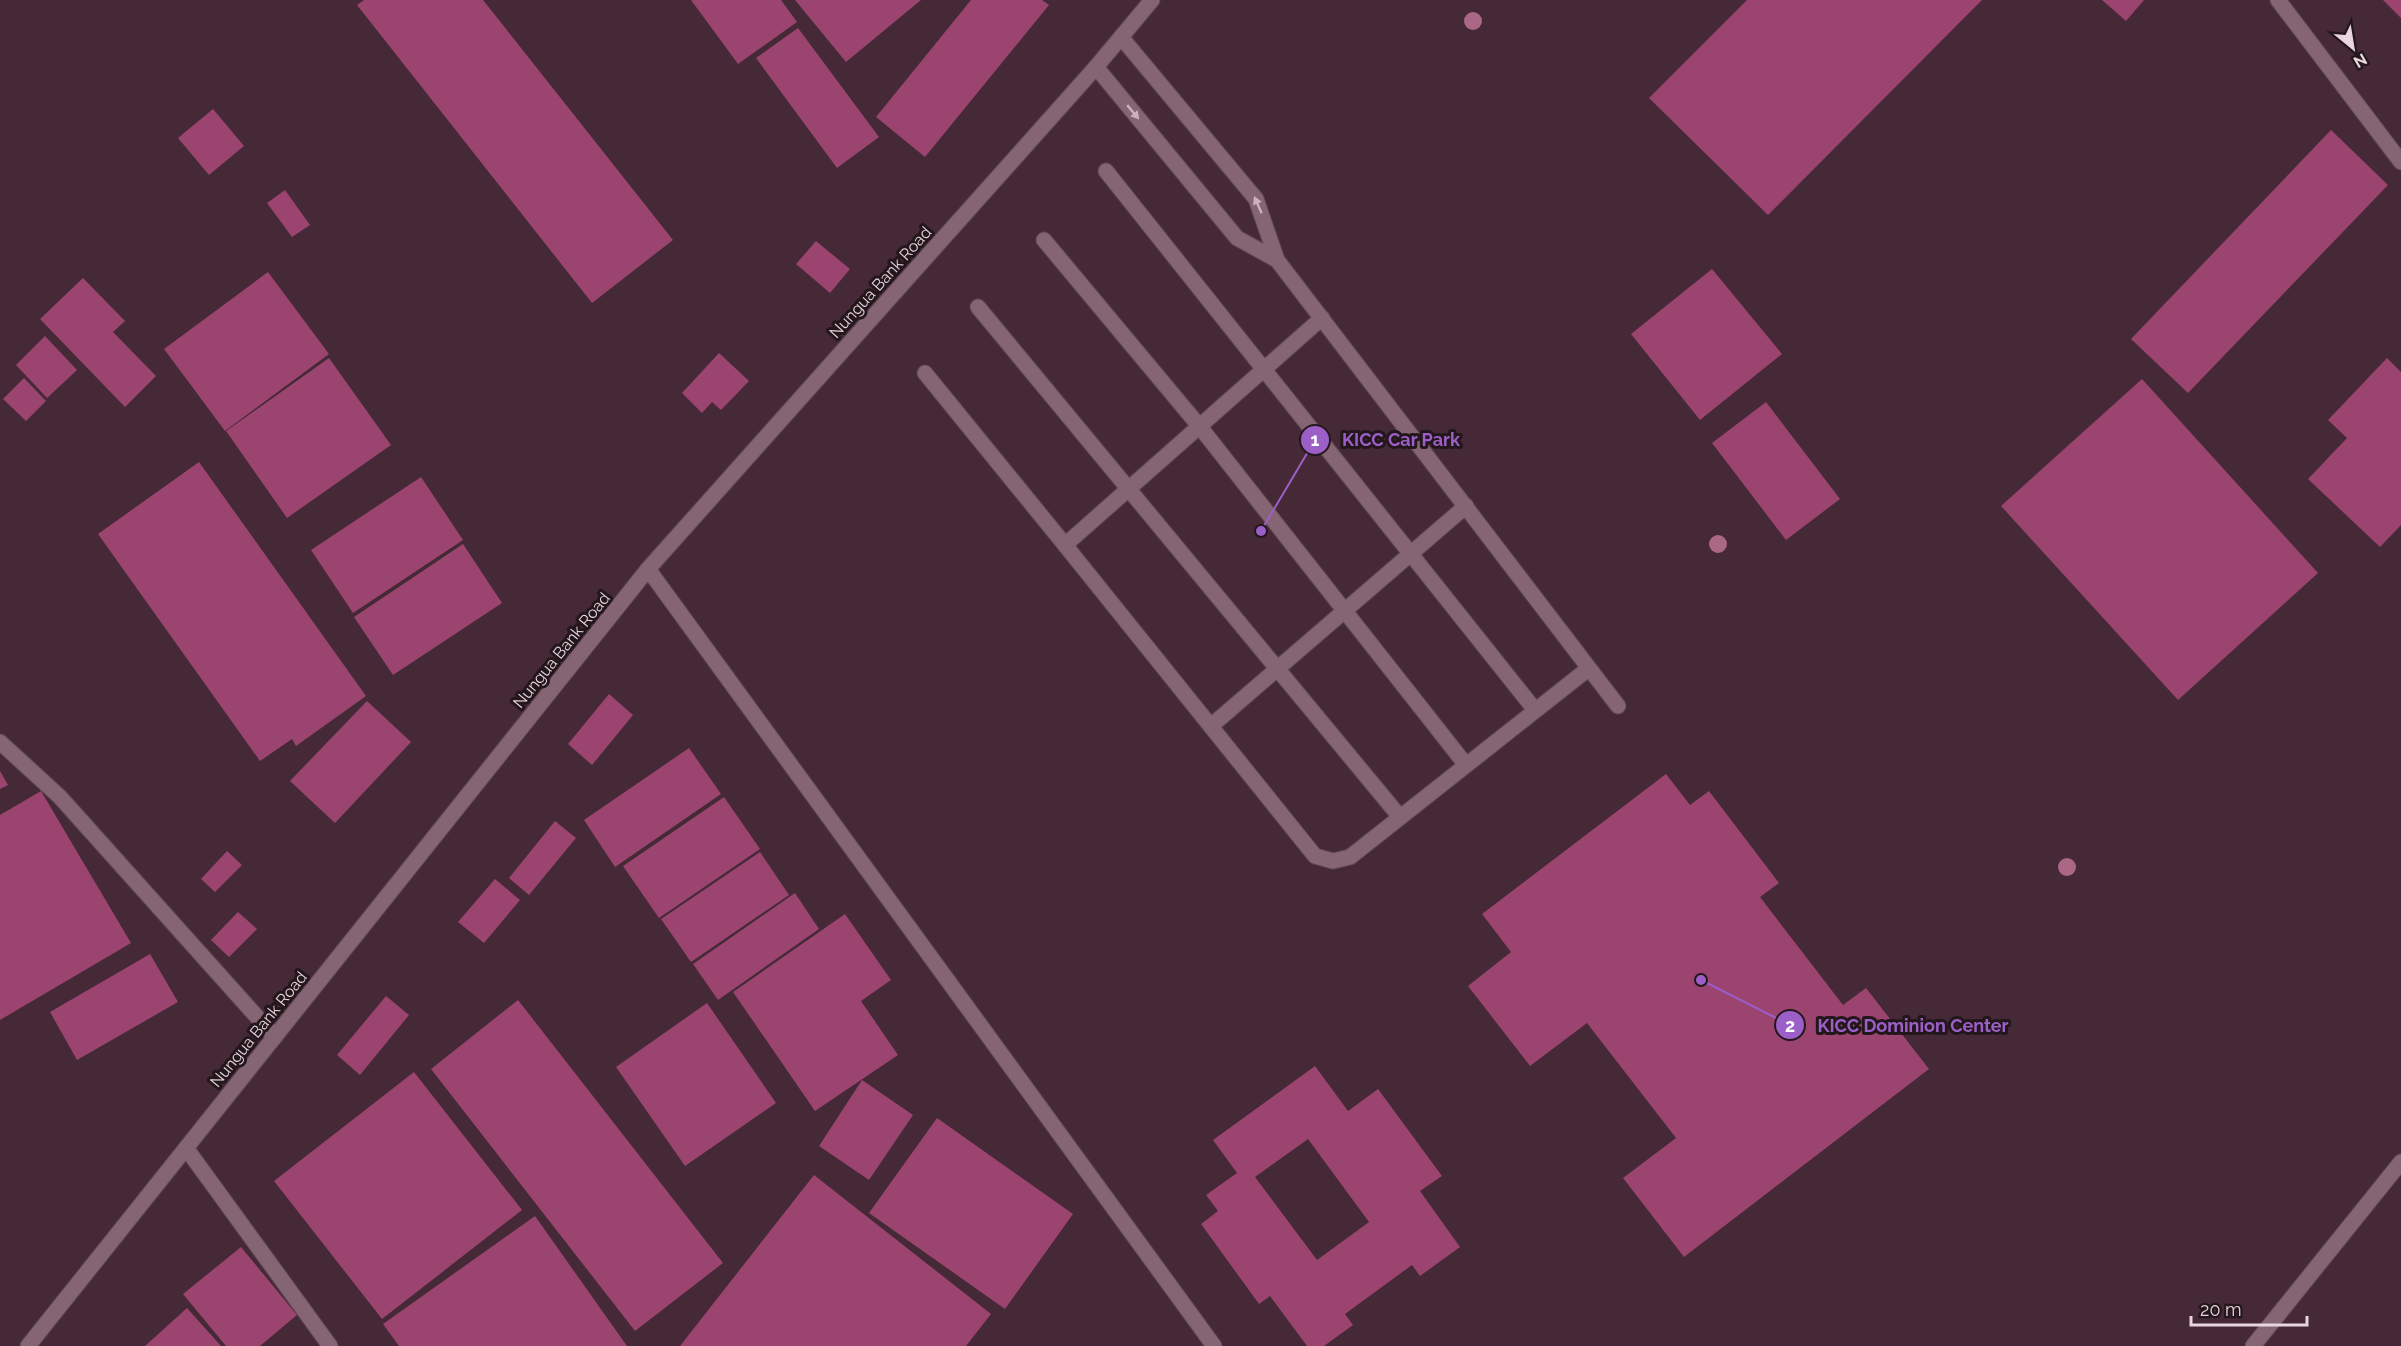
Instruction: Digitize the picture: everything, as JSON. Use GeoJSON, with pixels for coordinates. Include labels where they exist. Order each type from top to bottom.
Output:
{"type":"FeatureCollection","features":[{"type":"Feature","properties":{"kind":"street","name":"Nungua Bank Road"},"geometry":{"type":"LineString","coordinates":[[28,1346],[648,569],[1096,67],[1152,0]]}},
{"type":"Feature","properties":{"kind":"street"},"geometry":{"type":"LineString","coordinates":[[2278,0],[2401,162]]}},
{"type":"Feature","properties":{"kind":"street"},"geometry":{"type":"LineString","coordinates":[[1121,37],[1257,199],[1278,260],[1618,706]]}},
{"type":"Feature","properties":{"kind":"street"},"geometry":{"type":"LineString","coordinates":[[1096,67],[1237,238],[1278,260]]}},
{"type":"Feature","properties":{"kind":"street"},"geometry":{"type":"LineString","coordinates":[[1106,171],[1535,710]]}},
{"type":"Feature","properties":{"kind":"street"},"geometry":{"type":"LineString","coordinates":[[1044,240],[1200,427],[1466,765]]}},
{"type":"Feature","properties":{"kind":"street"},"geometry":{"type":"LineString","coordinates":[[978,307],[1400,817]]}},
{"type":"Feature","properties":{"kind":"street"},"geometry":{"type":"LineString","coordinates":[[1065,545],[1322,318]]}},
{"type":"Feature","properties":{"kind":"street"},"geometry":{"type":"LineString","coordinates":[[925,373],[1315,856],[1334,861],[1350,857],[1588,669]]}},
{"type":"Feature","properties":{"kind":"street"},"geometry":{"type":"LineString","coordinates":[[1211,726],[1466,506]]}},
{"type":"Feature","properties":{"kind":"street"},"geometry":{"type":"LineString","coordinates":[[648,569],[1215,1346]]}},
{"type":"Feature","properties":{"kind":"street"},"geometry":{"type":"LineString","coordinates":[[0,742],[60,797],[275,1037]]}},
{"type":"Feature","properties":{"kind":"street"},"geometry":{"type":"LineString","coordinates":[[186,1148],[330,1346]]}},
{"type":"Feature","properties":{"kind":"street"},"geometry":{"type":"LineString","coordinates":[[2253,1346],[2401,1162]]}},
{"type":"Feature","properties":{"kind":"building"},"geometry":{"type":"Polygon","coordinates":[[[364,0],[483,0],[673,240],[592,303],[357,5],[364,0]]]}},
{"type":"Feature","properties":{"kind":"building"},"geometry":{"type":"Polygon","coordinates":[[[691,0],[781,0],[797,22],[738,64],[691,0]]]}},
{"type":"Feature","properties":{"kind":"building"},"geometry":{"type":"Polygon","coordinates":[[[795,0],[921,0],[846,62],[795,0]]]}},
{"type":"Feature","properties":{"kind":"building"},"geometry":{"type":"Polygon","coordinates":[[[971,0],[1042,0],[1049,5],[925,157],[876,117],[971,0]]]}},
{"type":"Feature","properties":{"kind":"building"},"geometry":{"type":"Polygon","coordinates":[[[1747,0],[1982,0],[1768,215],[1649,98],[1747,0]]]}},
{"type":"Feature","properties":{"kind":"building"},"geometry":{"type":"Polygon","coordinates":[[[2102,0],[2144,0],[2126,21],[2102,0]]]}},
{"type":"Feature","properties":{"kind":"building"},"geometry":{"type":"Polygon","coordinates":[[[2383,0],[2401,0],[2401,18],[2383,0]]]}},
{"type":"Feature","properties":{"kind":"building"},"geometry":{"type":"Polygon","coordinates":[[[798,28],[879,137],[837,168],[756,58],[798,28]]]}},
{"type":"Feature","properties":{"kind":"building"},"geometry":{"type":"Polygon","coordinates":[[[213,109],[244,146],[209,175],[178,138],[213,109]]]}},
{"type":"Feature","properties":{"kind":"building"},"geometry":{"type":"Polygon","coordinates":[[[2331,130],[2388,185],[2188,393],[2131,339],[2331,130]]]}},
{"type":"Feature","properties":{"kind":"building"},"geometry":{"type":"Polygon","coordinates":[[[285,190],[310,225],[292,237],[267,203],[285,190]]]}},
{"type":"Feature","properties":{"kind":"building"},"geometry":{"type":"Polygon","coordinates":[[[816,241],[850,269],[830,293],[796,264],[816,241]]]}},
{"type":"Feature","properties":{"kind":"building"},"geometry":{"type":"Polygon","coordinates":[[[1712,269],[1782,354],[1700,420],[1631,334],[1712,269]]]}},
{"type":"Feature","properties":{"kind":"building"},"geometry":{"type":"Polygon","coordinates":[[[268,272],[329,354],[225,431],[164,349],[268,272]]]}},
{"type":"Feature","properties":{"kind":"building"},"geometry":{"type":"Polygon","coordinates":[[[83,278],[125,321],[113,332],[156,376],[125,407],[40,319],[83,278]]]}},
{"type":"Feature","properties":{"kind":"building"},"geometry":{"type":"Polygon","coordinates":[[[45,336],[77,370],[47,398],[16,365],[45,336]]]}},
{"type":"Feature","properties":{"kind":"building"},"geometry":{"type":"Polygon","coordinates":[[[719,353],[749,381],[721,410],[712,402],[702,413],[682,393],[719,353]]]}},
{"type":"Feature","properties":{"kind":"building"},"geometry":{"type":"Polygon","coordinates":[[[329,358],[391,445],[287,518],[226,431],[329,358]]]}},
{"type":"Feature","properties":{"kind":"building"},"geometry":{"type":"Polygon","coordinates":[[[2387,358],[2401,372],[2401,525],[2380,547],[2308,479],[2347,438],[2328,420],[2387,358]]]}},
{"type":"Feature","properties":{"kind":"building"},"geometry":{"type":"Polygon","coordinates":[[[24,378],[46,401],[26,421],[3,399],[24,378]]]}},
{"type":"Feature","properties":{"kind":"building"},"geometry":{"type":"Polygon","coordinates":[[[2142,379],[2318,573],[2178,700],[2001,506],[2142,379]]]}},
{"type":"Feature","properties":{"kind":"building"},"geometry":{"type":"Polygon","coordinates":[[[1766,402],[1840,499],[1786,540],[1712,443],[1766,402]]]}},
{"type":"Feature","properties":{"kind":"building"},"geometry":{"type":"Polygon","coordinates":[[[199,462],[366,696],[296,746],[292,739],[260,761],[98,534],[199,462]]]}},
{"type":"Feature","properties":{"kind":"building"},"geometry":{"type":"Polygon","coordinates":[[[421,477],[463,540],[353,613],[311,550],[421,477]]]}},
{"type":"Feature","properties":{"kind":"building"},"geometry":{"type":"Polygon","coordinates":[[[463,544],[502,603],[393,675],[354,617],[463,544]]]}},
{"type":"Feature","properties":{"kind":"building"},"geometry":{"type":"Polygon","coordinates":[[[609,694],[633,715],[592,765],[568,744],[609,694]]]}},
{"type":"Feature","properties":{"kind":"building"},"geometry":{"type":"Polygon","coordinates":[[[367,701],[411,742],[335,823],[290,781],[367,701]]]}},
{"type":"Feature","properties":{"kind":"building"},"geometry":{"type":"Polygon","coordinates":[[[689,748],[721,794],[615,867],[584,820],[689,748]]]}},
{"type":"Feature","properties":{"kind":"building"},"geometry":{"type":"Polygon","coordinates":[[[0,771],[8,785],[0,789],[0,771]]]}},
{"type":"Feature","properties":{"kind":"building"},"geometry":{"type":"Polygon","coordinates":[[[1666,774],[1690,805],[1709,791],[1779,883],[1760,897],[1843,1005],[1866,988],[1929,1069],[1684,1257],[1623,1178],[1676,1138],[1587,1023],[1530,1066],[1468,986],[1511,952],[1482,914],[1666,774]]]}},
{"type":"Feature","properties":{"kind":"building"},"geometry":{"type":"Polygon","coordinates":[[[41,791],[131,943],[0,1020],[0,815],[41,791]]]}},
{"type":"Feature","properties":{"kind":"building"},"geometry":{"type":"Polygon","coordinates":[[[724,797],[760,849],[659,918],[623,866],[724,797]]]}},
{"type":"Feature","properties":{"kind":"building"},"geometry":{"type":"Polygon","coordinates":[[[555,821],[576,838],[529,895],[509,878],[555,821]]]}},
{"type":"Feature","properties":{"kind":"building"},"geometry":{"type":"Polygon","coordinates":[[[227,851],[242,865],[215,892],[201,879],[227,851]]]}},
{"type":"Feature","properties":{"kind":"building"},"geometry":{"type":"Polygon","coordinates":[[[760,852],[789,895],[691,962],[661,919],[760,852]]]}},
{"type":"Feature","properties":{"kind":"building"},"geometry":{"type":"Polygon","coordinates":[[[495,879],[520,900],[484,943],[458,922],[495,879]]]}},
{"type":"Feature","properties":{"kind":"building"},"geometry":{"type":"Polygon","coordinates":[[[795,893],[819,929],[718,1000],[693,964],[795,893]]]}},
{"type":"Feature","properties":{"kind":"building"},"geometry":{"type":"Polygon","coordinates":[[[238,912],[257,929],[229,957],[211,940],[238,912]]]}},
{"type":"Feature","properties":{"kind":"building"},"geometry":{"type":"Polygon","coordinates":[[[845,914],[891,980],[861,1001],[898,1055],[815,1111],[733,992],[845,914]]]}},
{"type":"Feature","properties":{"kind":"building"},"geometry":{"type":"Polygon","coordinates":[[[150,954],[178,1002],[77,1060],[50,1012],[150,954]]]}},
{"type":"Feature","properties":{"kind":"building"},"geometry":{"type":"Polygon","coordinates":[[[386,996],[409,1015],[360,1075],[337,1055],[386,996]]]}},
{"type":"Feature","properties":{"kind":"building"},"geometry":{"type":"Polygon","coordinates":[[[518,1000],[723,1263],[635,1331],[431,1069],[518,1000]]]}},
{"type":"Feature","properties":{"kind":"building"},"geometry":{"type":"Polygon","coordinates":[[[707,1003],[776,1103],[685,1166],[616,1067],[707,1003]]]}},
{"type":"Feature","properties":{"kind":"building"},"geometry":{"type":"Polygon","coordinates":[[[1315,1066],[1348,1111],[1378,1089],[1442,1176],[1420,1191],[1460,1247],[1420,1276],[1412,1265],[1345,1314],[1353,1325],[1324,1346],[1307,1346],[1270,1296],[1259,1304],[1201,1224],[1218,1211],[1206,1195],[1237,1173],[1213,1140],[1315,1066]],[[1308,1139],[1255,1177],[1317,1260],[1369,1222],[1308,1139]]]}},
{"type":"Feature","properties":{"kind":"building"},"geometry":{"type":"Polygon","coordinates":[[[414,1072],[522,1210],[382,1319],[274,1181],[414,1072]]]}},
{"type":"Feature","properties":{"kind":"building"},"geometry":{"type":"Polygon","coordinates":[[[862,1080],[913,1115],[869,1180],[819,1146],[862,1080]]]}},
{"type":"Feature","properties":{"kind":"building"},"geometry":{"type":"Polygon","coordinates":[[[937,1118],[1073,1214],[1005,1309],[869,1213],[937,1118]]]}},
{"type":"Feature","properties":{"kind":"building"},"geometry":{"type":"Polygon","coordinates":[[[814,1175],[991,1314],[966,1346],[680,1346],[814,1175]]]}},
{"type":"Feature","properties":{"kind":"building"},"geometry":{"type":"Polygon","coordinates":[[[535,1216],[627,1346],[399,1346],[383,1324],[535,1216]]]}},
{"type":"Feature","properties":{"kind":"building"},"geometry":{"type":"Polygon","coordinates":[[[241,1247],[297,1315],[260,1346],[226,1346],[183,1294],[241,1247]]]}},
{"type":"Feature","properties":{"kind":"building"},"geometry":{"type":"Polygon","coordinates":[[[187,1308],[221,1346],[145,1346],[187,1308]]]}},
{"type":"Feature","properties":{"kind":"place","name":"KICC Car Park"},"geometry":{"type":"Point","coordinates":[1261,531]}},
{"type":"Feature","properties":{"kind":"place","name":"KICC Dominion Center"},"geometry":{"type":"Point","coordinates":[1701,980]}}]}
